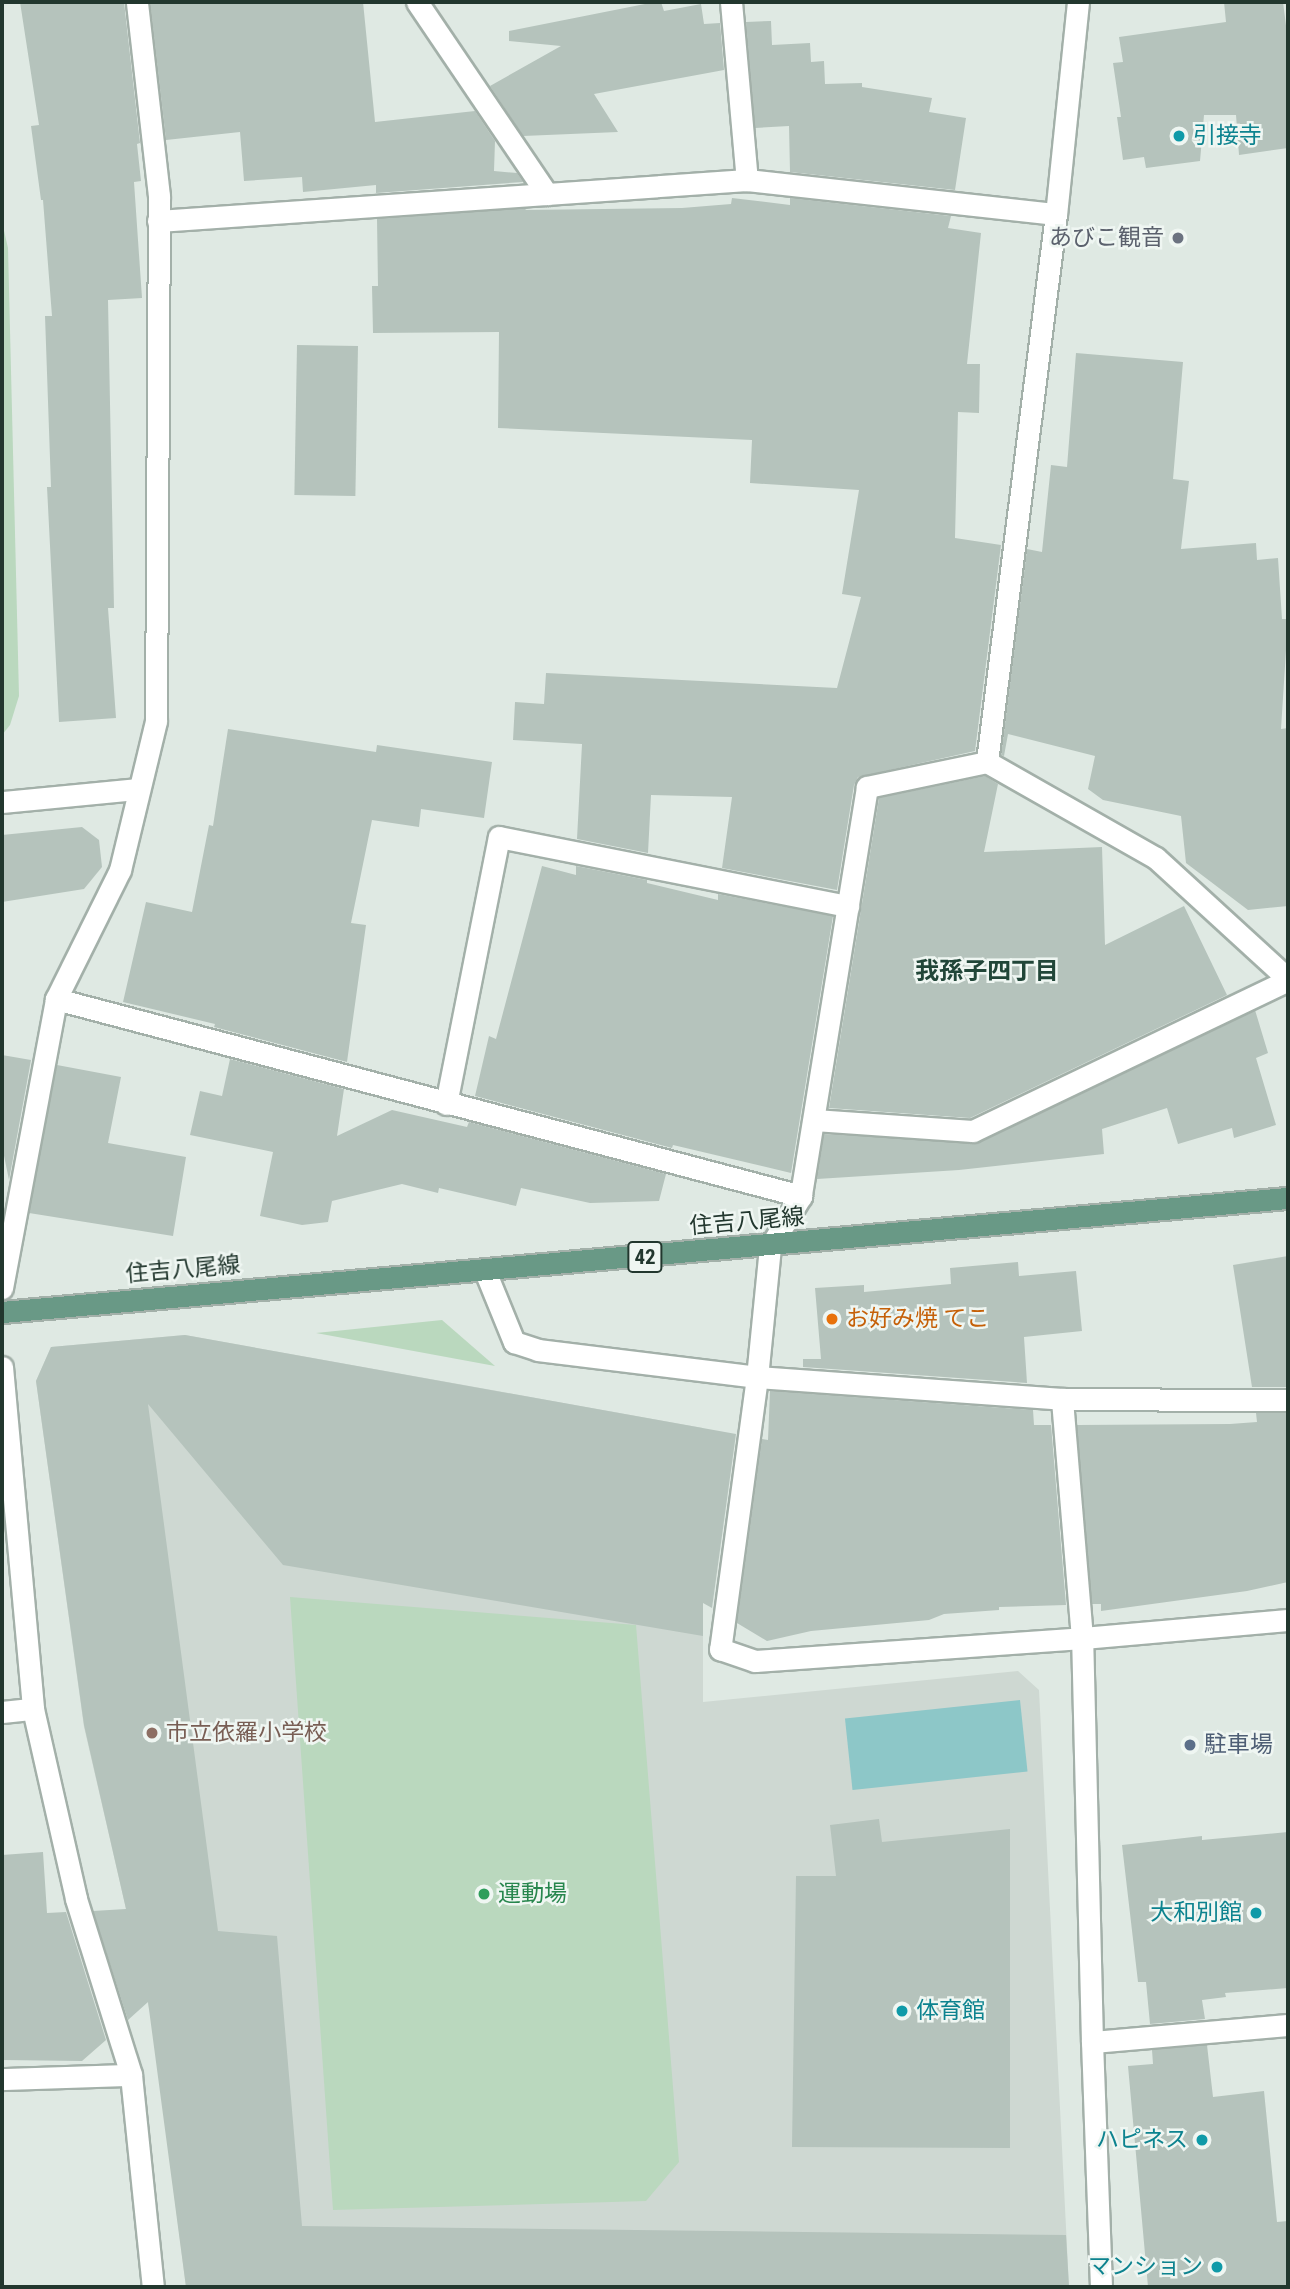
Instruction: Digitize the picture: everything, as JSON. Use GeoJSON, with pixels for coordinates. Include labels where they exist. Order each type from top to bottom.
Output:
{"type":"FeatureCollection","features":[{"type":"Feature","properties":{"kind":"main road","name":"住吉八尾線"},"geometry":{"type":"LineString","coordinates":[[2,1312],[770,1247],[1288,1198]]}},
{"type":"Feature","properties":{"kind":"street"},"geometry":{"type":"LineString","coordinates":[[2,1288],[56,999],[120,870],[156,721],[159,196],[137,2]]}},
{"type":"Feature","properties":{"kind":"street"},"geometry":{"type":"LineString","coordinates":[[417,2],[547,194]]}},
{"type":"Feature","properties":{"kind":"street"},"geometry":{"type":"LineString","coordinates":[[731,2],[747,180]]}},
{"type":"Feature","properties":{"kind":"street"},"geometry":{"type":"LineString","coordinates":[[987,762],[1056,214],[1078,2]]}},
{"type":"Feature","properties":{"kind":"street"},"geometry":{"type":"LineString","coordinates":[[159,221],[747,180],[1056,214]]}},
{"type":"Feature","properties":{"kind":"street"},"geometry":{"type":"LineString","coordinates":[[814,1121],[973,1130],[1288,980],[1156,858],[987,762],[867,787],[801,1196],[770,1247],[757,1377],[720,1648],[755,1661],[1082,1638],[1288,1620]]}},
{"type":"Feature","properties":{"kind":"street"},"geometry":{"type":"LineString","coordinates":[[2,802],[138,789]]}},
{"type":"Feature","properties":{"kind":"street"},"geometry":{"type":"LineString","coordinates":[[446,1104],[499,837],[848,906]]}},
{"type":"Feature","properties":{"kind":"street"},"geometry":{"type":"LineString","coordinates":[[56,999],[801,1196]]}},
{"type":"Feature","properties":{"kind":"street"},"geometry":{"type":"LineString","coordinates":[[485,1271],[514,1342],[538,1350],[757,1377],[1062,1399],[1288,1399]]}},
{"type":"Feature","properties":{"kind":"street"},"geometry":{"type":"LineString","coordinates":[[2,1367],[33,1709],[76,1899],[131,2075],[153,2287]]}},
{"type":"Feature","properties":{"kind":"street"},"geometry":{"type":"LineString","coordinates":[[1062,1399],[1082,1638],[1101,2287]]}},
{"type":"Feature","properties":{"kind":"street"},"geometry":{"type":"LineString","coordinates":[[2,1712],[33,1709]]}},
{"type":"Feature","properties":{"kind":"street"},"geometry":{"type":"LineString","coordinates":[[1092,2042],[1288,2025]]}},
{"type":"Feature","properties":{"kind":"street"},"geometry":{"type":"LineString","coordinates":[[2,2079],[131,2075]]}},
{"type":"Feature","properties":{"kind":"shaded area"},"geometry":{"type":"Polygon","coordinates":[[[185,1335],[703,1428],[703,1702],[1018,1671],[1039,1690],[1069,2287],[186,2287],[152,2021],[84,1727],[36,1381],[51,1347],[185,1335]]]}},
{"type":"Feature","properties":{"kind":"green space"},"geometry":{"type":"Polygon","coordinates":[[[2,222],[8,248],[19,696],[10,725],[2,735],[2,222]]]}},
{"type":"Feature","properties":{"kind":"green space"},"geometry":{"type":"Polygon","coordinates":[[[442,1320],[495,1366],[316,1333],[442,1320]]]}},
{"type":"Feature","properties":{"kind":"green space","name":"運動場"},"geometry":{"type":"Polygon","coordinates":[[[290,1597],[636,1625],[679,2162],[646,2201],[333,2210],[290,1597]]]}},
{"type":"Feature","properties":{"kind":"water"},"geometry":{"type":"Polygon","coordinates":[[[1020,1700],[1028,1772],[852,1790],[845,1718],[1020,1700]]]}},
{"type":"Feature","properties":{"kind":"building"},"geometry":{"type":"Polygon","coordinates":[[[20,2],[124,2],[140,143],[137,144],[141,181],[134,182],[142,298],[108,300],[114,608],[108,608],[116,718],[59,722],[47,487],[51,487],[45,316],[52,316],[43,200],[31,126],[39,125],[20,2]]]}},
{"type":"Feature","properties":{"kind":"building"},"geometry":{"type":"Polygon","coordinates":[[[150,2],[363,2],[375,122],[475,111],[495,141],[494,171],[517,173],[523,182],[376,193],[376,185],[303,192],[302,177],[244,181],[240,132],[166,140],[150,2]]]}},
{"type":"Feature","properties":{"kind":"building"},"geometry":{"type":"Polygon","coordinates":[[[661,2],[664,11],[701,4],[704,24],[720,23],[724,70],[594,94],[618,132],[523,136],[490,86],[561,46],[509,41],[509,31],[661,2]]]}},
{"type":"Feature","properties":{"kind":"building"},"geometry":{"type":"Polygon","coordinates":[[[1224,2],[1283,2],[1288,41],[1288,148],[1239,155],[1236,115],[1204,115],[1200,161],[1146,168],[1144,157],[1123,160],[1117,117],[1121,117],[1113,63],[1123,62],[1119,37],[1226,22],[1224,2]]]}},
{"type":"Feature","properties":{"kind":"building"},"geometry":{"type":"Polygon","coordinates":[[[771,21],[772,45],[810,43],[811,62],[824,61],[825,84],[862,83],[862,87],[932,98],[929,112],[966,118],[955,190],[790,172],[789,126],[755,128],[746,22],[771,21]]]}},
{"type":"Feature","properties":{"kind":"building"},"geometry":{"type":"Polygon","coordinates":[[[732,198],[790,205],[790,198],[951,216],[948,228],[981,233],[967,364],[980,364],[979,413],[958,412],[955,538],[1001,545],[975,751],[858,777],[854,785],[837,890],[722,868],[732,797],[651,795],[648,853],[577,839],[582,744],[513,740],[515,702],[544,704],[546,673],[837,688],[861,597],[842,594],[859,490],[750,483],[752,440],[498,428],[499,332],[373,333],[372,286],[378,286],[377,219],[528,208],[525,210],[682,208],[731,204],[732,198]]]}},
{"type":"Feature","properties":{"kind":"building"},"geometry":{"type":"Polygon","coordinates":[[[297,345],[358,346],[355,496],[294,495],[297,345]]]}},
{"type":"Feature","properties":{"kind":"building"},"geometry":{"type":"Polygon","coordinates":[[[1076,353],[1183,362],[1173,479],[1189,481],[1181,549],[1256,543],[1257,560],[1278,558],[1282,619],[1288,619],[1281,729],[1288,728],[1288,906],[1248,910],[1186,863],[1181,816],[1103,800],[1088,789],[1095,756],[1008,734],[1004,756],[1001,755],[1027,549],[1042,552],[1051,465],[1067,467],[1076,353]]]}},
{"type":"Feature","properties":{"kind":"building"},"geometry":{"type":"Polygon","coordinates":[[[228,729],[376,752],[377,745],[492,762],[484,818],[421,809],[419,827],[372,820],[351,923],[366,925],[347,1062],[214,1027],[215,1024],[123,1002],[146,902],[192,912],[209,825],[213,826],[228,729]]]}},
{"type":"Feature","properties":{"kind":"building"},"geometry":{"type":"Polygon","coordinates":[[[985,776],[998,784],[984,852],[1102,847],[1105,945],[1184,906],[1227,995],[970,1118],[829,1108],[879,798],[985,776]]]}},
{"type":"Feature","properties":{"kind":"building"},"geometry":{"type":"Polygon","coordinates":[[[82,827],[99,840],[102,867],[84,889],[2,902],[2,835],[82,827]]]}},
{"type":"Feature","properties":{"kind":"building"},"geometry":{"type":"Polygon","coordinates":[[[542,866],[576,875],[576,866],[647,880],[647,883],[718,900],[718,894],[833,916],[791,1173],[673,1145],[672,1148],[475,1096],[489,1036],[496,1039],[542,866]]]}},
{"type":"Feature","properties":{"kind":"building"},"geometry":{"type":"Polygon","coordinates":[[[1255,1010],[1268,1053],[1256,1058],[1276,1125],[1234,1138],[1232,1128],[1178,1144],[1167,1108],[1102,1129],[1104,1154],[959,1170],[817,1179],[824,1134],[978,1143],[1255,1010]]]}},
{"type":"Feature","properties":{"kind":"building"},"geometry":{"type":"Polygon","coordinates":[[[2,1055],[31,1060],[9,1180],[2,1146],[2,1055]]]}},
{"type":"Feature","properties":{"kind":"building"},"geometry":{"type":"Polygon","coordinates":[[[230,1059],[344,1089],[337,1136],[392,1110],[467,1127],[469,1122],[666,1174],[659,1201],[590,1203],[521,1188],[516,1206],[439,1188],[438,1193],[402,1184],[332,1201],[328,1222],[302,1225],[260,1216],[273,1152],[190,1135],[200,1091],[222,1096],[230,1059]]]}},
{"type":"Feature","properties":{"kind":"building"},"geometry":{"type":"Polygon","coordinates":[[[57,1065],[121,1077],[108,1143],[186,1157],[173,1236],[29,1213],[57,1065]]]}},
{"type":"Feature","properties":{"kind":"building"},"geometry":{"type":"Polygon","coordinates":[[[1288,1256],[1288,1387],[1252,1387],[1233,1265],[1288,1256]]]}},
{"type":"Feature","properties":{"kind":"building"},"geometry":{"type":"Polygon","coordinates":[[[1018,1262],[1019,1276],[1076,1271],[1082,1331],[1024,1337],[1027,1383],[803,1367],[803,1359],[821,1359],[815,1288],[864,1285],[864,1292],[951,1284],[950,1268],[1018,1262]]]}},
{"type":"Feature","properties":{"kind":"building","name":"市立依羅小学校"},"geometry":{"type":"Polygon","coordinates":[[[185,1335],[736,1434],[712,1608],[703,1603],[703,1636],[283,1565],[148,1404],[218,1931],[277,1936],[302,2226],[1066,2235],[1069,2287],[186,2287],[148,2002],[128,2020],[93,1911],[126,1909],[84,1725],[36,1381],[51,1347],[185,1335]]]}},
{"type":"Feature","properties":{"kind":"building"},"geometry":{"type":"Polygon","coordinates":[[[770,1391],[1033,1410],[1034,1425],[1051,1425],[1066,1605],[999,1607],[999,1610],[944,1614],[929,1620],[811,1631],[767,1641],[737,1623],[762,1439],[768,1440],[770,1391]]]}},
{"type":"Feature","properties":{"kind":"building"},"geometry":{"type":"Polygon","coordinates":[[[1256,1413],[1288,1413],[1288,1582],[1247,1591],[1101,1611],[1101,1604],[1092,1604],[1077,1425],[1230,1424],[1257,1422],[1256,1413]]]}},
{"type":"Feature","properties":{"kind":"building","name":"体育館"},"geometry":{"type":"Polygon","coordinates":[[[879,1819],[882,1842],[1010,1829],[1010,2148],[792,2147],[796,1876],[836,1876],[830,1825],[879,1819]]]}},
{"type":"Feature","properties":{"kind":"building"},"geometry":{"type":"Polygon","coordinates":[[[1288,1832],[1288,1988],[1225,1993],[1226,1997],[1202,2000],[1205,2019],[1150,2024],[1146,1982],[1138,1982],[1122,1845],[1202,1836],[1202,1840],[1288,1832]]]}},
{"type":"Feature","properties":{"kind":"building"},"geometry":{"type":"Polygon","coordinates":[[[43,1852],[47,1913],[66,1912],[106,2040],[82,2061],[2,2060],[2,1855],[43,1852]]]}},
{"type":"Feature","properties":{"kind":"building"},"geometry":{"type":"Polygon","coordinates":[[[1207,2045],[1213,2097],[1264,2091],[1277,2222],[1288,2221],[1288,2287],[1148,2287],[1128,2066],[1153,2064],[1152,2050],[1207,2045]]]}},
{"type":"Feature","properties":{"kind":"place","name":"引接寺"},"geometry":{"type":"Point","coordinates":[1179,136]}},
{"type":"Feature","properties":{"kind":"place","name":"あびこ観音"},"geometry":{"type":"Point","coordinates":[1178,238]}},
{"type":"Feature","properties":{"kind":"place","name":"お好み焼 てこ"},"geometry":{"type":"Point","coordinates":[832,1319]}},
{"type":"Feature","properties":{"kind":"place","name":"市立依羅小学校"},"geometry":{"type":"Point","coordinates":[152,1733]}},
{"type":"Feature","properties":{"kind":"place","name":"駐車場"},"geometry":{"type":"Point","coordinates":[1190,1745]}},
{"type":"Feature","properties":{"kind":"place","name":"運動場"},"geometry":{"type":"Point","coordinates":[484,1894]}},
{"type":"Feature","properties":{"kind":"place","name":"大和別館"},"geometry":{"type":"Point","coordinates":[1256,1913]}},
{"type":"Feature","properties":{"kind":"place","name":"体育館"},"geometry":{"type":"Point","coordinates":[902,2011]}},
{"type":"Feature","properties":{"kind":"place","name":"ハピネス"},"geometry":{"type":"Point","coordinates":[1202,2140]}},
{"type":"Feature","properties":{"kind":"place","name":"マンション"},"geometry":{"type":"Point","coordinates":[1217,2267]}},
{"type":"Feature","properties":{"kind":"district","name":"我孫子四丁目"},"geometry":{"type":"Point","coordinates":[987,972]}}]}
